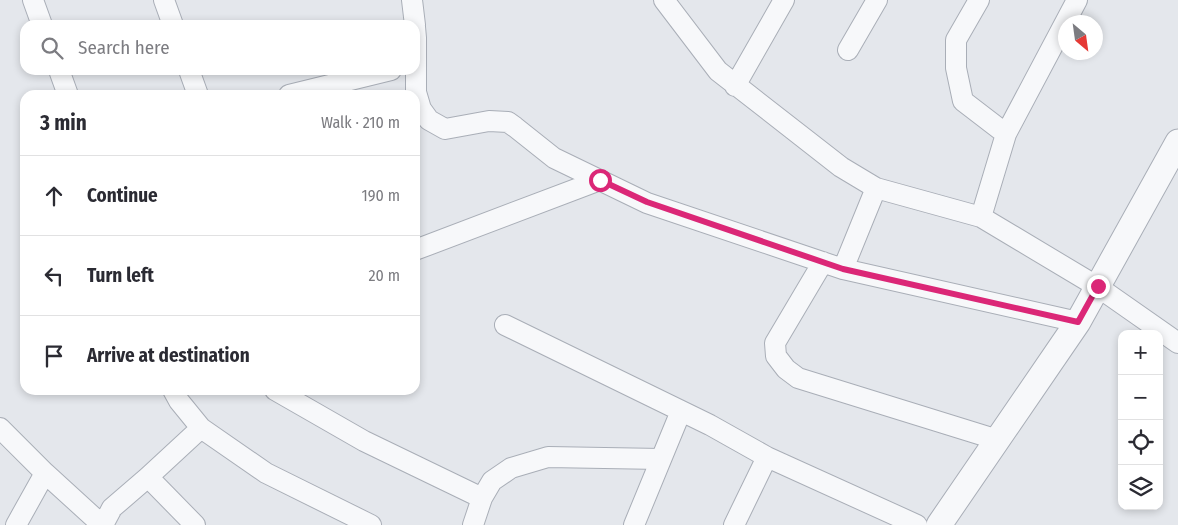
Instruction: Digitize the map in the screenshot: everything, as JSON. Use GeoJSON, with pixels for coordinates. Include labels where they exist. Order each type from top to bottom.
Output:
{"type":"FeatureCollection","features":[{"type":"Feature","properties":{"kind":"street"},"geometry":{"type":"LineString","coordinates":[[33,0],[40,20]]}},
{"type":"Feature","properties":{"kind":"street"},"geometry":{"type":"LineString","coordinates":[[164,0],[171,20]]}},
{"type":"Feature","properties":{"kind":"street"},"geometry":{"type":"LineString","coordinates":[[412,0],[414,20]]}},
{"type":"Feature","properties":{"kind":"street"},"geometry":{"type":"LineString","coordinates":[[735,86],[784,0]]}},
{"type":"Feature","properties":{"kind":"street"},"geometry":{"type":"LineString","coordinates":[[848,50],[877,0]]}},
{"type":"Feature","properties":{"kind":"street"},"geometry":{"type":"LineString","coordinates":[[979,0],[956,40],[956,68],[963,101],[1006,134]]}},
{"type":"Feature","properties":{"kind":"street"},"geometry":{"type":"LineString","coordinates":[[981,217],[1006,134],[1077,0]]}},
{"type":"Feature","properties":{"kind":"street"},"geometry":{"type":"LineString","coordinates":[[666,1],[718,71],[842,167],[876,188],[981,217],[1098,286],[1178,343]]}},
{"type":"Feature","properties":{"kind":"street"},"geometry":{"type":"LineString","coordinates":[[61,75],[66,90]]}},
{"type":"Feature","properties":{"kind":"street"},"geometry":{"type":"LineString","coordinates":[[191,75],[196,90]]}},
{"type":"Feature","properties":{"kind":"street"},"geometry":{"type":"LineString","coordinates":[[309,90],[371,75]]}},
{"type":"Feature","properties":{"kind":"street"},"geometry":{"type":"LineString","coordinates":[[416,75],[416,90]]}},
{"type":"Feature","properties":{"kind":"street"},"geometry":{"type":"LineString","coordinates":[[420,106],[429,120],[445,129],[489,121],[508,122],[554,158],[647,202],[843,269],[1078,322]]}},
{"type":"Feature","properties":{"kind":"street"},"geometry":{"type":"LineString","coordinates":[[940,525],[1078,322],[1178,142]]}},
{"type":"Feature","properties":{"kind":"street"},"geometry":{"type":"LineString","coordinates":[[420,248],[600,180]]}},
{"type":"Feature","properties":{"kind":"street"},"geometry":{"type":"LineString","coordinates":[[843,269],[876,188]]}},
{"type":"Feature","properties":{"kind":"street"},"geometry":{"type":"LineString","coordinates":[[823,262],[775,343],[776,356],[786,369],[798,378],[998,440]]}},
{"type":"Feature","properties":{"kind":"street"},"geometry":{"type":"LineString","coordinates":[[505,324],[681,410],[768,457],[917,525]]}},
{"type":"Feature","properties":{"kind":"street"},"geometry":{"type":"LineString","coordinates":[[176,395],[201,428],[266,473],[371,525]]}},
{"type":"Feature","properties":{"kind":"street"},"geometry":{"type":"LineString","coordinates":[[284,395],[364,441],[482,498]]}},
{"type":"Feature","properties":{"kind":"street"},"geometry":{"type":"LineString","coordinates":[[634,525],[681,410]]}},
{"type":"Feature","properties":{"kind":"street"},"geometry":{"type":"LineString","coordinates":[[0,428],[45,473],[103,525],[112,508],[201,428]]}},
{"type":"Feature","properties":{"kind":"street"},"geometry":{"type":"LineString","coordinates":[[473,525],[482,498],[492,481],[511,468],[548,457],[661,459]]}},
{"type":"Feature","properties":{"kind":"street"},"geometry":{"type":"LineString","coordinates":[[734,525],[768,457]]}},
{"type":"Feature","properties":{"kind":"street"},"geometry":{"type":"LineString","coordinates":[[16,525],[45,473]]}},
{"type":"Feature","properties":{"kind":"street"},"geometry":{"type":"LineString","coordinates":[[148,477],[195,525]]}},
{"type":"Feature","properties":{"kind":"route"},"geometry":{"type":"LineString","coordinates":[[600,180],[647,202],[843,269],[1078,322],[1098,286]]}}]}
